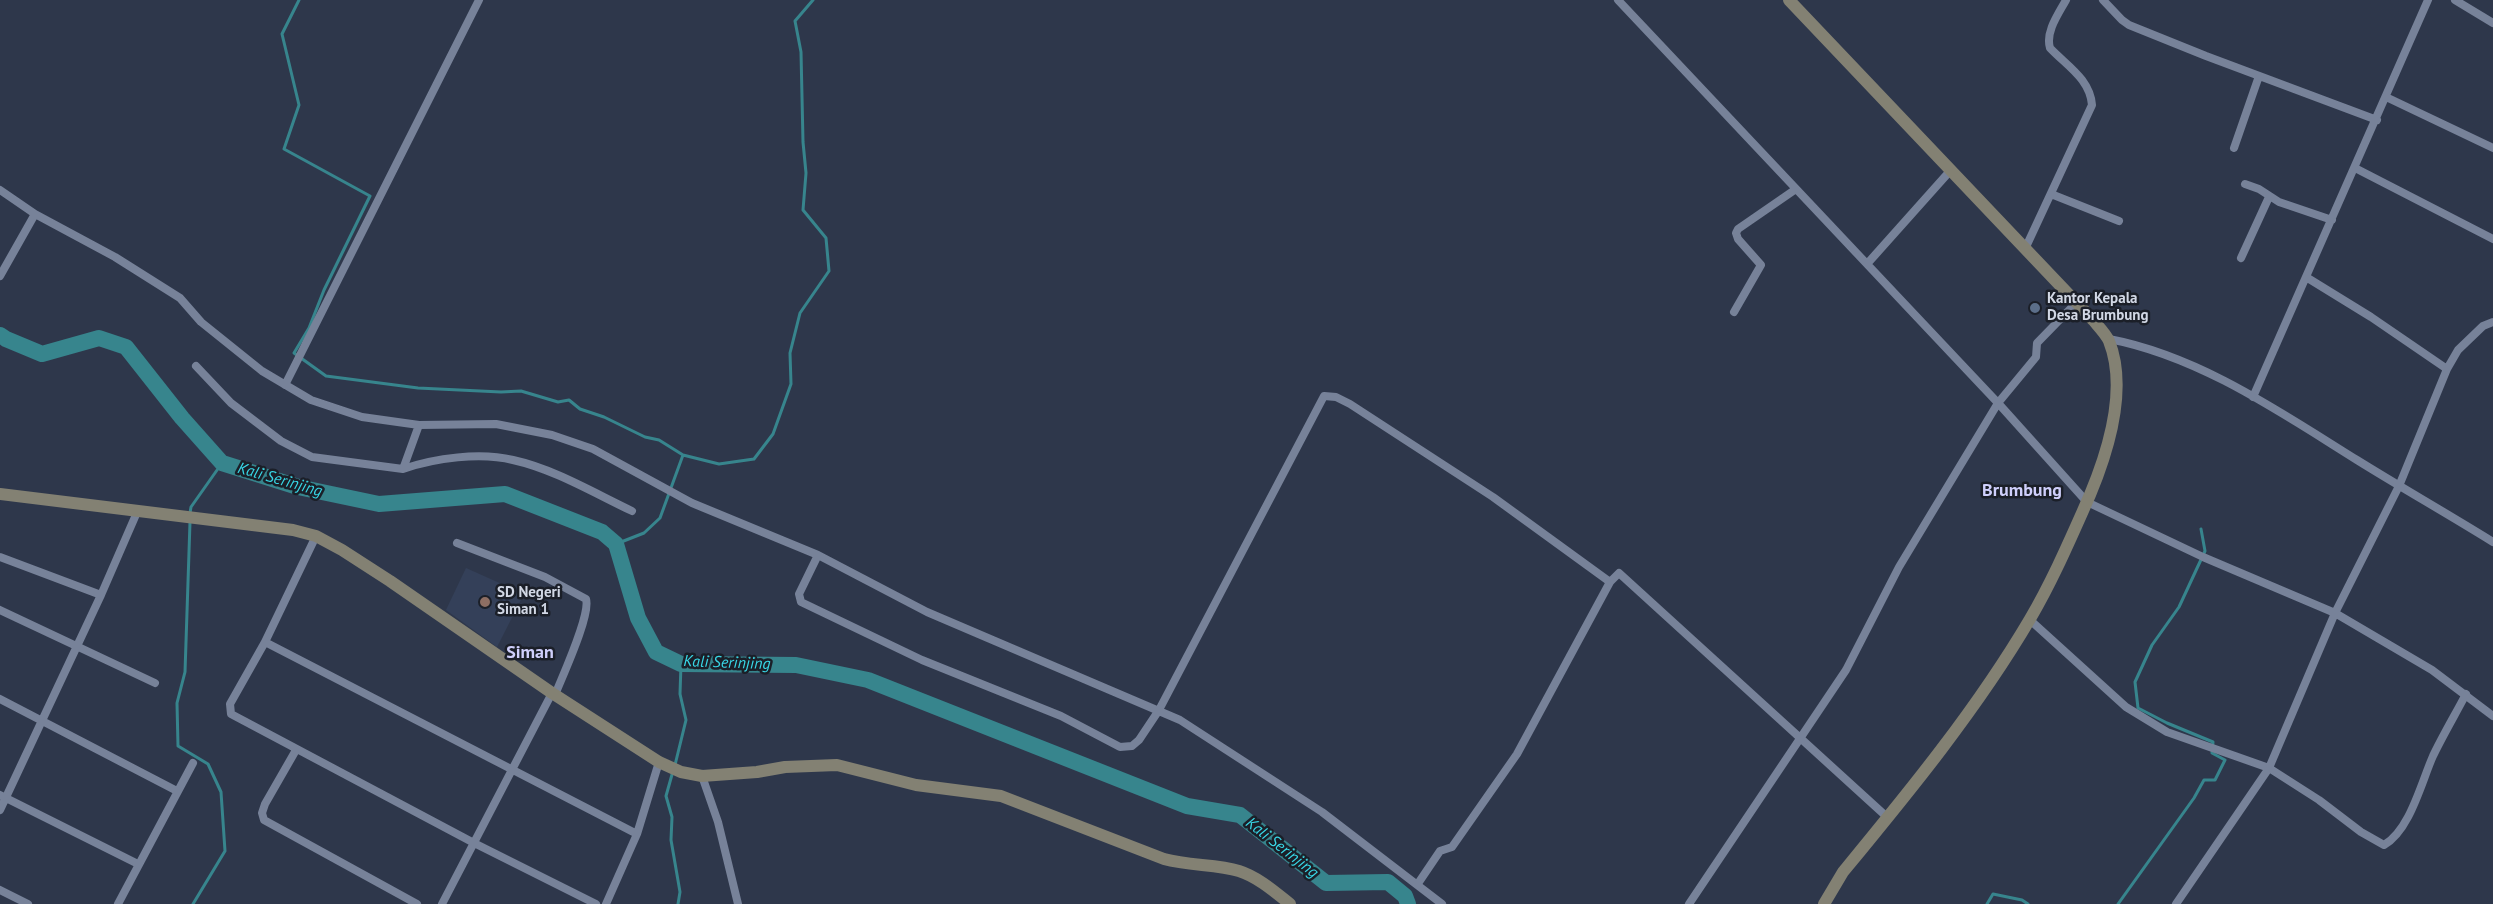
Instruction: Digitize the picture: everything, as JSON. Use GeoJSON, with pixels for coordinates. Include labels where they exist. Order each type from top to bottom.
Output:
{"type":"FeatureCollection","features":[{"type":"Feature","properties":{"kind":"main road"},"geometry":{"type":"LineString","coordinates":[[1789,0],[2109,339],[2115,360],[2117,388],[2113,421],[2104,458],[2058,568],[2030,620],[1988,685],[1843,872],[1824,904]]}},
{"type":"Feature","properties":{"kind":"main road"},"geometry":{"type":"LineString","coordinates":[[0,494],[292,530],[316,536],[390,581],[553,694],[662,764],[681,772],[702,776],[757,772],[785,767],[837,765],[916,785],[1001,796],[1164,859],[1183,864],[1238,871],[1262,883],[1290,904]]}},
{"type":"Feature","properties":{"kind":"street"},"geometry":{"type":"LineString","coordinates":[[285,385],[479,0]]}},
{"type":"Feature","properties":{"kind":"street"},"geometry":{"type":"LineString","coordinates":[[1618,0],[1998,402],[2087,501],[2202,556],[2335,613],[2397,648],[2466,694],[2493,716]]}},
{"type":"Feature","properties":{"kind":"street"},"geometry":{"type":"LineString","coordinates":[[2025,249],[2092,105],[2087,85],[2050,48],[2048,43],[2049,35],[2066,0]]}},
{"type":"Feature","properties":{"kind":"street"},"geometry":{"type":"LineString","coordinates":[[2103,0],[2129,25],[2377,120]]}},
{"type":"Feature","properties":{"kind":"street"},"geometry":{"type":"LineString","coordinates":[[2253,397],[2428,0]]}},
{"type":"Feature","properties":{"kind":"street"},"geometry":{"type":"LineString","coordinates":[[2456,0],[2493,23]]}},
{"type":"Feature","properties":{"kind":"street"},"geometry":{"type":"LineString","coordinates":[[2234,147],[2259,76]]}},
{"type":"Feature","properties":{"kind":"street"},"geometry":{"type":"LineString","coordinates":[[2386,97],[2493,148]]}},
{"type":"Feature","properties":{"kind":"street"},"geometry":{"type":"LineString","coordinates":[[2355,168],[2493,239]]}},
{"type":"Feature","properties":{"kind":"street"},"geometry":{"type":"LineString","coordinates":[[1867,264],[1950,171]]}},
{"type":"Feature","properties":{"kind":"street"},"geometry":{"type":"LineString","coordinates":[[2245,184],[2259,189],[2269,197],[2332,220]]}},
{"type":"Feature","properties":{"kind":"street"},"geometry":{"type":"LineString","coordinates":[[1734,312],[1761,265],[1738,239],[1738,229],[1796,189]]}},
{"type":"Feature","properties":{"kind":"street"},"geometry":{"type":"LineString","coordinates":[[0,190],[35,214],[115,257],[180,298],[201,322],[262,371],[311,400],[340,411],[419,425],[496,424],[552,435],[593,449],[658,486],[702,507],[818,555],[927,612],[1180,720],[1322,812],[1442,904]]}},
{"type":"Feature","properties":{"kind":"street"},"geometry":{"type":"LineString","coordinates":[[2050,194],[2119,221]]}},
{"type":"Feature","properties":{"kind":"street"},"geometry":{"type":"LineString","coordinates":[[2241,258],[2269,197]]}},
{"type":"Feature","properties":{"kind":"street"},"geometry":{"type":"LineString","coordinates":[[0,276],[2,265],[35,214]]}},
{"type":"Feature","properties":{"kind":"street"},"geometry":{"type":"LineString","coordinates":[[2306,278],[2370,316],[2447,369]]}},
{"type":"Feature","properties":{"kind":"street"},"geometry":{"type":"LineString","coordinates":[[1689,904],[1846,670],[1899,567],[1998,402],[2036,357],[2037,343],[2076,303]]}},
{"type":"Feature","properties":{"kind":"street"},"geometry":{"type":"LineString","coordinates":[[2176,904],[2269,768],[2335,613],[2399,486],[2447,369],[2458,350],[2482,326],[2493,322]]}},
{"type":"Feature","properties":{"kind":"street"},"geometry":{"type":"LineString","coordinates":[[2109,339],[2153,350],[2253,397],[2493,542]]}},
{"type":"Feature","properties":{"kind":"street"},"geometry":{"type":"LineString","coordinates":[[196,366],[231,403],[281,441],[312,457],[403,469],[422,462],[479,456],[512,459],[548,472],[632,510]]}},
{"type":"Feature","properties":{"kind":"street"},"geometry":{"type":"LineString","coordinates":[[818,555],[799,594],[801,602],[922,660],[1061,716],[1120,747],[1132,746],[1139,740],[1159,710],[1324,396],[1336,397],[1350,404],[1493,497],[1610,582]]}},
{"type":"Feature","properties":{"kind":"street"},"geometry":{"type":"LineString","coordinates":[[403,469],[419,425]]}},
{"type":"Feature","properties":{"kind":"street"},"geometry":{"type":"LineString","coordinates":[[0,810],[3,796],[43,722],[138,510]]}},
{"type":"Feature","properties":{"kind":"street"},"geometry":{"type":"LineString","coordinates":[[316,536],[265,642],[230,704],[229,711],[238,719],[296,750],[596,904]]}},
{"type":"Feature","properties":{"kind":"street"},"geometry":{"type":"LineString","coordinates":[[442,904],[553,694],[588,607],[586,599],[545,577],[457,543]]}},
{"type":"Feature","properties":{"kind":"street"},"geometry":{"type":"LineString","coordinates":[[0,557],[101,595]]}},
{"type":"Feature","properties":{"kind":"street"},"geometry":{"type":"LineString","coordinates":[[1417,885],[1440,851],[1452,847],[1517,754],[1610,582],[1615,574],[1619,573],[1625,576],[1887,817]]}},
{"type":"Feature","properties":{"kind":"street"},"geometry":{"type":"LineString","coordinates":[[0,610],[155,683]]}},
{"type":"Feature","properties":{"kind":"street"},"geometry":{"type":"LineString","coordinates":[[2030,620],[2126,707],[2167,732],[2269,768],[2319,800],[2361,832],[2384,845],[2394,837],[2409,814],[2433,757],[2466,694]]}},
{"type":"Feature","properties":{"kind":"street"},"geometry":{"type":"LineString","coordinates":[[265,642],[637,834]]}},
{"type":"Feature","properties":{"kind":"street"},"geometry":{"type":"LineString","coordinates":[[0,699],[177,792]]}},
{"type":"Feature","properties":{"kind":"street"},"geometry":{"type":"LineString","coordinates":[[296,750],[265,804],[262,813],[264,820],[417,904]]}},
{"type":"Feature","properties":{"kind":"street"},"geometry":{"type":"LineString","coordinates":[[118,904],[193,763]]}},
{"type":"Feature","properties":{"kind":"street"},"geometry":{"type":"LineString","coordinates":[[606,904],[637,834],[662,764]]}},
{"type":"Feature","properties":{"kind":"street"},"geometry":{"type":"LineString","coordinates":[[702,776],[718,822],[738,904]]}},
{"type":"Feature","properties":{"kind":"street"},"geometry":{"type":"LineString","coordinates":[[3,796],[138,864]]}},
{"type":"Feature","properties":{"kind":"street"},"geometry":{"type":"LineString","coordinates":[[0,890],[28,904]]}},
{"type":"Feature","properties":{"kind":"shaded area","name":"SD Negeri Siman 1"},"geometry":{"type":"Polygon","coordinates":[[[466,568],[524,594],[497,647],[446,610],[466,568]]]}},
{"type":"Feature","properties":{"kind":"waterway"},"geometry":{"type":"LineString","coordinates":[[299,0],[282,34],[299,105],[284,149],[370,196],[324,290],[309,328],[294,353],[326,376],[418,388],[521,391],[558,402],[569,400],[580,409],[604,417],[645,437],[659,440],[683,455]]}},
{"type":"Feature","properties":{"kind":"waterway"},"geometry":{"type":"LineString","coordinates":[[616,544],[644,533],[660,518],[683,455],[719,464],[754,459],[773,434],[791,384],[790,353],[800,313],[829,271],[826,238],[803,210],[806,173],[801,52],[795,21],[813,0]]}},
{"type":"Feature","properties":{"kind":"waterway","name":"Kali Serinjing"},"geometry":{"type":"LineString","coordinates":[[0,335],[42,354],[99,338],[126,347],[182,418],[222,463],[298,487],[379,504],[505,494],[602,532],[616,544],[638,618],[656,652],[681,664],[796,665],[868,680],[1187,806],[1240,815],[1326,883],[1388,882],[1405,896],[1408,904]]}},
{"type":"Feature","properties":{"kind":"waterway"},"geometry":{"type":"LineString","coordinates":[[190,513],[191,507],[222,463]]}},
{"type":"Feature","properties":{"kind":"waterway"},"geometry":{"type":"LineString","coordinates":[[190,522],[185,672],[177,703],[178,746],[208,764],[221,792],[225,851],[193,904]]}},
{"type":"Feature","properties":{"kind":"waterway"},"geometry":{"type":"LineString","coordinates":[[2118,904],[2194,798],[2204,780],[2215,780],[2225,760],[2212,753],[2213,742],[2138,708],[2135,682],[2152,645],[2179,607],[2205,551],[2201,529]]}},
{"type":"Feature","properties":{"kind":"waterway"},"geometry":{"type":"LineString","coordinates":[[675,765],[686,720],[680,694],[681,664]]}},
{"type":"Feature","properties":{"kind":"waterway"},"geometry":{"type":"LineString","coordinates":[[673,771],[666,796],[672,817],[671,840],[680,892],[678,904]]}},
{"type":"Feature","properties":{"kind":"waterway"},"geometry":{"type":"LineString","coordinates":[[1987,904],[1993,894],[2022,900],[2028,904]]}},
{"type":"Feature","properties":{"kind":"place","name":"Kantor Kepala Desa Brumbung"},"geometry":{"type":"Point","coordinates":[2035,308]}},
{"type":"Feature","properties":{"kind":"place","name":"SD Negeri Siman 1"},"geometry":{"type":"Point","coordinates":[485,602]}},
{"type":"Feature","properties":{"kind":"district","name":"Brumbung"},"geometry":{"type":"Point","coordinates":[2022,491]}},
{"type":"Feature","properties":{"kind":"district","name":"Siman"},"geometry":{"type":"Point","coordinates":[530,653]}}]}
